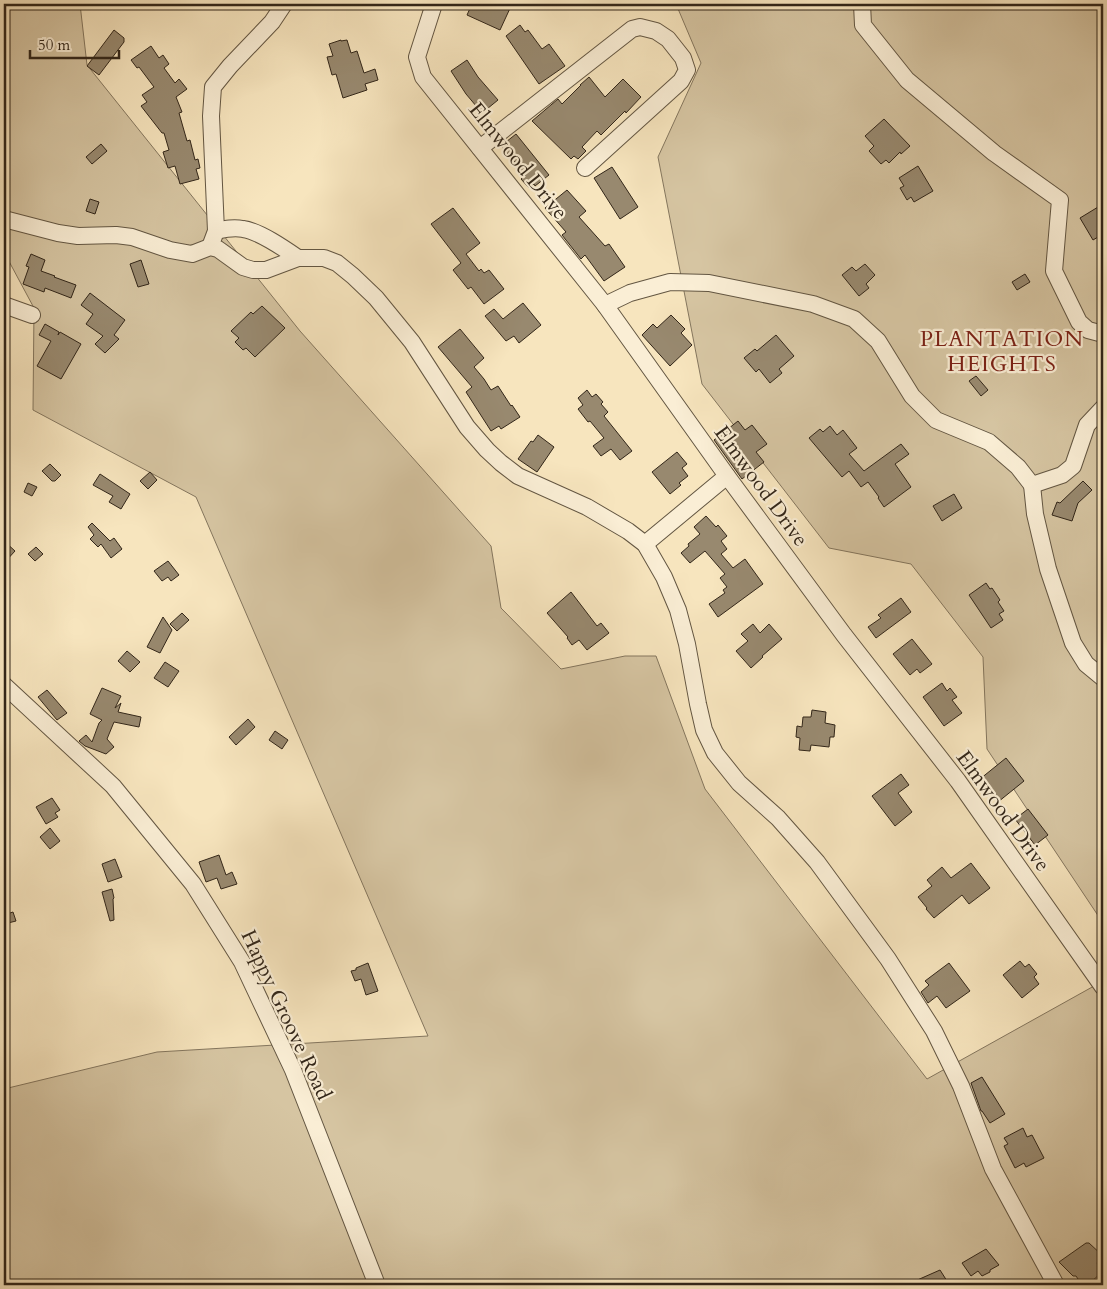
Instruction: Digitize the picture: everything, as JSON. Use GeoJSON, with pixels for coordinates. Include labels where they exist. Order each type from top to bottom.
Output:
{"type":"FeatureCollection","features":[{"type":"Feature","properties":{"kind":"street"},"geometry":{"type":"LineString","coordinates":[[4,219],[78,236],[116,235],[132,237],[170,250],[192,254],[210,246],[216,231],[211,116],[213,87],[230,66],[272,22],[284,4]]}},
{"type":"Feature","properties":{"kind":"street","name":"Elmwood Drive"},"geometry":{"type":"LineString","coordinates":[[434,4],[418,57],[423,77],[605,305],[844,635],[958,781],[1103,987]]}},
{"type":"Feature","properties":{"kind":"street"},"geometry":{"type":"LineString","coordinates":[[862,4],[863,25],[907,80],[994,153],[1060,200],[1054,271],[1078,322],[1088,330],[1103,334]]}},
{"type":"Feature","properties":{"kind":"street"},"geometry":{"type":"LineString","coordinates":[[480,148],[632,28],[640,27],[656,31],[668,40],[683,58],[686,70],[681,81],[585,168]]}},
{"type":"Feature","properties":{"kind":"street"},"geometry":{"type":"LineString","coordinates":[[216,231],[230,228],[244,229],[274,243],[298,258]]}},
{"type":"Feature","properties":{"kind":"street"},"geometry":{"type":"LineString","coordinates":[[210,246],[218,249],[243,267],[253,270],[266,270],[298,258],[324,258],[337,263],[376,298],[412,342],[467,427],[501,463],[518,476],[587,507],[644,544],[664,577],[678,610],[687,644],[704,730],[715,753],[739,783],[778,818],[816,862],[888,959],[934,1030],[961,1086],[993,1169],[1056,1285]]}},
{"type":"Feature","properties":{"kind":"street"},"geometry":{"type":"LineString","coordinates":[[605,305],[630,293],[670,282],[709,283],[813,304],[854,319],[878,341],[912,396],[936,420],[989,442],[1018,467],[1032,485],[1035,514],[1048,569],[1073,643],[1086,664],[1103,678]]}},
{"type":"Feature","properties":{"kind":"street"},"geometry":{"type":"LineString","coordinates":[[4,305],[32,315]]}},
{"type":"Feature","properties":{"kind":"street"},"geometry":{"type":"LineString","coordinates":[[1032,485],[1062,475],[1073,466],[1087,425],[1103,408]]}},
{"type":"Feature","properties":{"kind":"street"},"geometry":{"type":"LineString","coordinates":[[644,544],[727,476]]}},
{"type":"Feature","properties":{"kind":"street","name":"Happy Groove Road"},"geometry":{"type":"LineString","coordinates":[[4,684],[113,786],[193,884],[242,962],[293,1070],[377,1285]]}},
{"type":"Feature","properties":{"kind":"shaded area"},"geometry":{"type":"Polygon","coordinates":[[[4,4],[80,4],[87,65],[300,331],[491,546],[501,608],[561,669],[625,656],[656,656],[705,789],[927,1079],[1103,981],[1103,1285],[4,1285],[4,1089],[157,1052],[428,1036],[196,497],[33,410],[34,308],[4,252],[4,4]]]}},
{"type":"Feature","properties":{"kind":"shaded area"},"geometry":{"type":"Polygon","coordinates":[[[676,4],[1103,4],[1103,923],[987,749],[983,657],[911,564],[829,548],[702,384],[658,157],[701,63],[676,4]]]}},
{"type":"Feature","properties":{"kind":"building"},"geometry":{"type":"Polygon","coordinates":[[[472,4],[512,4],[500,30],[467,15],[472,4]]]}},
{"type":"Feature","properties":{"kind":"building"},"geometry":{"type":"Polygon","coordinates":[[[520,25],[525,32],[528,30],[542,49],[549,44],[565,66],[539,84],[506,36],[520,25]]]}},
{"type":"Feature","properties":{"kind":"building"},"geometry":{"type":"Polygon","coordinates":[[[114,30],[124,38],[124,42],[99,75],[87,66],[114,30]]]}},
{"type":"Feature","properties":{"kind":"building"},"geometry":{"type":"Polygon","coordinates":[[[347,40],[351,53],[357,51],[364,73],[375,69],[378,80],[365,84],[367,90],[343,98],[336,74],[332,75],[327,57],[333,56],[329,44],[347,40]]]}},
{"type":"Feature","properties":{"kind":"building"},"geometry":{"type":"Polygon","coordinates":[[[151,46],[159,58],[163,55],[169,64],[164,68],[175,83],[179,79],[187,89],[176,97],[182,112],[179,113],[187,141],[190,140],[195,160],[198,159],[200,168],[196,169],[199,179],[180,184],[175,166],[168,168],[163,152],[169,150],[164,133],[162,133],[141,106],[147,102],[142,95],[154,87],[139,67],[137,68],[131,60],[151,46]]]}},
{"type":"Feature","properties":{"kind":"building"},"geometry":{"type":"Polygon","coordinates":[[[467,60],[478,77],[498,100],[482,113],[466,94],[451,71],[467,60]]]}},
{"type":"Feature","properties":{"kind":"building"},"geometry":{"type":"Polygon","coordinates":[[[589,77],[605,97],[623,79],[641,97],[601,135],[597,131],[582,147],[586,151],[578,159],[574,156],[571,159],[532,121],[558,99],[562,104],[589,77]]]}},
{"type":"Feature","properties":{"kind":"building"},"geometry":{"type":"Polygon","coordinates":[[[884,119],[910,146],[901,154],[900,152],[889,163],[886,160],[881,164],[869,151],[874,146],[865,136],[884,119]]]}},
{"type":"Feature","properties":{"kind":"building"},"geometry":{"type":"Polygon","coordinates":[[[516,134],[549,175],[535,186],[534,184],[529,188],[521,179],[526,175],[501,146],[516,134]]]}},
{"type":"Feature","properties":{"kind":"building"},"geometry":{"type":"Polygon","coordinates":[[[101,144],[107,151],[92,164],[86,157],[101,144]]]}},
{"type":"Feature","properties":{"kind":"building"},"geometry":{"type":"Polygon","coordinates":[[[918,166],[933,191],[914,202],[911,197],[907,200],[900,188],[904,186],[899,178],[918,166]]]}},
{"type":"Feature","properties":{"kind":"building"},"geometry":{"type":"Polygon","coordinates":[[[612,167],[638,207],[620,219],[594,178],[612,167]]]}},
{"type":"Feature","properties":{"kind":"building"},"geometry":{"type":"Polygon","coordinates":[[[567,190],[586,211],[579,217],[605,246],[609,244],[625,267],[604,281],[585,255],[581,259],[562,235],[566,232],[545,208],[567,190]]]}},
{"type":"Feature","properties":{"kind":"building"},"geometry":{"type":"Polygon","coordinates":[[[90,199],[99,202],[95,214],[86,211],[90,199]]]}},
{"type":"Feature","properties":{"kind":"building"},"geometry":{"type":"Polygon","coordinates":[[[1103,204],[1103,234],[1093,240],[1080,218],[1103,204]]]}},
{"type":"Feature","properties":{"kind":"building"},"geometry":{"type":"Polygon","coordinates":[[[453,208],[480,243],[466,254],[479,271],[481,269],[484,273],[489,270],[504,289],[484,304],[471,287],[468,289],[453,270],[461,263],[431,224],[453,208]]]}},
{"type":"Feature","properties":{"kind":"building"},"geometry":{"type":"Polygon","coordinates":[[[31,254],[45,260],[41,271],[76,285],[71,298],[45,288],[44,292],[23,284],[29,267],[26,266],[31,254]]]}},
{"type":"Feature","properties":{"kind":"building"},"geometry":{"type":"Polygon","coordinates":[[[141,260],[149,284],[138,287],[130,264],[141,260]]]}},
{"type":"Feature","properties":{"kind":"building"},"geometry":{"type":"Polygon","coordinates":[[[865,264],[875,275],[866,284],[869,288],[859,296],[842,275],[852,267],[856,271],[865,264]]]}},
{"type":"Feature","properties":{"kind":"building"},"geometry":{"type":"Polygon","coordinates":[[[1025,274],[1030,282],[1017,290],[1012,282],[1025,274]]]}},
{"type":"Feature","properties":{"kind":"building"},"geometry":{"type":"Polygon","coordinates":[[[90,293],[125,320],[114,335],[119,339],[105,353],[95,344],[103,336],[86,324],[93,314],[81,305],[90,293]]]}},
{"type":"Feature","properties":{"kind":"building"},"geometry":{"type":"Polygon","coordinates":[[[523,303],[541,325],[519,343],[514,336],[506,341],[485,316],[494,309],[503,319],[523,303]]]}},
{"type":"Feature","properties":{"kind":"building"},"geometry":{"type":"Polygon","coordinates":[[[262,306],[285,328],[255,357],[246,348],[243,350],[235,342],[239,338],[231,331],[251,312],[253,314],[262,306]]]}},
{"type":"Feature","properties":{"kind":"building"},"geometry":{"type":"Polygon","coordinates":[[[671,315],[685,329],[681,333],[692,345],[670,366],[642,335],[653,324],[657,328],[671,315]]]}},
{"type":"Feature","properties":{"kind":"building"},"geometry":{"type":"Polygon","coordinates":[[[45,324],[59,332],[58,335],[60,332],[81,344],[61,379],[37,366],[51,341],[39,335],[45,324]]]}},
{"type":"Feature","properties":{"kind":"building"},"geometry":{"type":"Polygon","coordinates":[[[460,329],[484,358],[474,367],[491,390],[498,386],[520,417],[501,429],[499,426],[491,431],[466,392],[472,387],[438,347],[460,329]]]}},
{"type":"Feature","properties":{"kind":"building"},"geometry":{"type":"Polygon","coordinates":[[[776,335],[794,356],[779,369],[782,373],[770,383],[759,369],[756,372],[744,358],[755,349],[757,351],[776,335]]]}},
{"type":"Feature","properties":{"kind":"building"},"geometry":{"type":"Polygon","coordinates":[[[976,376],[988,390],[981,396],[969,381],[976,376]]]}},
{"type":"Feature","properties":{"kind":"building"},"geometry":{"type":"Polygon","coordinates":[[[587,390],[592,397],[596,394],[603,402],[601,404],[608,412],[604,416],[632,451],[620,460],[611,449],[601,456],[593,446],[604,438],[578,409],[583,405],[578,398],[587,390]]]}},
{"type":"Feature","properties":{"kind":"building"},"geometry":{"type":"Polygon","coordinates":[[[738,421],[745,430],[752,425],[767,444],[756,452],[764,462],[742,479],[714,440],[738,421]]]}},
{"type":"Feature","properties":{"kind":"building"},"geometry":{"type":"Polygon","coordinates":[[[830,426],[837,435],[843,430],[857,448],[849,454],[864,471],[901,444],[909,454],[895,464],[911,487],[884,507],[868,482],[861,487],[849,471],[842,477],[809,438],[820,429],[823,432],[830,426]]]}},
{"type":"Feature","properties":{"kind":"building"},"geometry":{"type":"Polygon","coordinates":[[[538,435],[554,447],[537,472],[518,459],[531,441],[533,442],[538,435]]]}},
{"type":"Feature","properties":{"kind":"building"},"geometry":{"type":"Polygon","coordinates":[[[677,452],[687,464],[682,468],[688,476],[670,494],[652,472],[677,452]]]}},
{"type":"Feature","properties":{"kind":"building"},"geometry":{"type":"Polygon","coordinates":[[[50,464],[61,475],[55,481],[52,481],[42,471],[50,464]]]}},
{"type":"Feature","properties":{"kind":"building"},"geometry":{"type":"Polygon","coordinates":[[[150,472],[157,480],[148,489],[140,481],[150,472]]]}},
{"type":"Feature","properties":{"kind":"building"},"geometry":{"type":"Polygon","coordinates":[[[100,474],[130,494],[121,509],[109,502],[113,496],[93,485],[100,474]]]}},
{"type":"Feature","properties":{"kind":"building"},"geometry":{"type":"Polygon","coordinates":[[[1083,481],[1092,490],[1078,503],[1072,521],[1052,515],[1057,502],[1060,503],[1083,481]]]}},
{"type":"Feature","properties":{"kind":"building"},"geometry":{"type":"Polygon","coordinates":[[[28,483],[37,487],[32,496],[24,492],[28,483]]]}},
{"type":"Feature","properties":{"kind":"building"},"geometry":{"type":"Polygon","coordinates":[[[954,494],[962,508],[942,521],[933,506],[954,494]]]}},
{"type":"Feature","properties":{"kind":"building"},"geometry":{"type":"Polygon","coordinates":[[[706,516],[716,527],[718,525],[727,536],[721,541],[727,549],[721,554],[733,568],[745,559],[763,584],[718,617],[709,604],[725,593],[723,590],[727,587],[720,578],[725,574],[705,551],[690,563],[681,553],[700,534],[694,527],[706,516]]]}},
{"type":"Feature","properties":{"kind":"building"},"geometry":{"type":"Polygon","coordinates":[[[92,523],[110,541],[114,538],[122,549],[111,558],[101,544],[98,547],[90,539],[94,535],[88,527],[92,523]]]}},
{"type":"Feature","properties":{"kind":"building"},"geometry":{"type":"Polygon","coordinates":[[[4,541],[15,551],[4,563],[4,541]]]}},
{"type":"Feature","properties":{"kind":"building"},"geometry":{"type":"Polygon","coordinates":[[[36,547],[43,554],[35,561],[28,554],[36,547]]]}},
{"type":"Feature","properties":{"kind":"building"},"geometry":{"type":"Polygon","coordinates":[[[168,561],[179,575],[171,581],[168,577],[162,581],[154,571],[168,561]]]}},
{"type":"Feature","properties":{"kind":"building"},"geometry":{"type":"Polygon","coordinates":[[[986,583],[1000,600],[998,602],[1004,611],[999,614],[1003,620],[991,628],[969,595],[986,583]]]}},
{"type":"Feature","properties":{"kind":"building"},"geometry":{"type":"Polygon","coordinates":[[[571,592],[597,626],[601,623],[609,633],[587,650],[579,640],[572,645],[568,637],[547,613],[571,592]]]}},
{"type":"Feature","properties":{"kind":"building"},"geometry":{"type":"Polygon","coordinates":[[[901,598],[911,612],[876,638],[868,627],[881,618],[878,615],[901,598]]]}},
{"type":"Feature","properties":{"kind":"building"},"geometry":{"type":"Polygon","coordinates":[[[182,613],[189,620],[177,631],[170,624],[182,613]]]}},
{"type":"Feature","properties":{"kind":"building"},"geometry":{"type":"Polygon","coordinates":[[[163,617],[172,630],[160,653],[147,647],[163,617]]]}},
{"type":"Feature","properties":{"kind":"building"},"geometry":{"type":"Polygon","coordinates":[[[753,624],[760,633],[769,624],[782,639],[751,668],[736,651],[748,641],[741,634],[753,624]]]}},
{"type":"Feature","properties":{"kind":"building"},"geometry":{"type":"Polygon","coordinates":[[[912,639],[932,664],[920,673],[917,669],[910,675],[893,654],[912,639]]]}},
{"type":"Feature","properties":{"kind":"building"},"geometry":{"type":"Polygon","coordinates":[[[127,651],[140,662],[130,672],[118,661],[127,651]]]}},
{"type":"Feature","properties":{"kind":"building"},"geometry":{"type":"Polygon","coordinates":[[[165,662],[179,671],[168,687],[154,678],[165,662]]]}},
{"type":"Feature","properties":{"kind":"building"},"geometry":{"type":"Polygon","coordinates":[[[942,683],[947,691],[950,688],[957,697],[952,700],[962,713],[944,726],[923,697],[942,683]]]}},
{"type":"Feature","properties":{"kind":"building"},"geometry":{"type":"Polygon","coordinates":[[[102,688],[121,696],[115,708],[121,703],[118,712],[141,717],[139,727],[114,722],[107,739],[114,747],[106,754],[85,746],[79,741],[86,735],[92,742],[102,720],[90,714],[102,688]]]}},
{"type":"Feature","properties":{"kind":"building"},"geometry":{"type":"Polygon","coordinates":[[[47,690],[67,713],[57,720],[38,697],[47,690]]]}},
{"type":"Feature","properties":{"kind":"building"},"geometry":{"type":"Polygon","coordinates":[[[812,710],[826,712],[825,723],[835,725],[834,737],[830,737],[829,747],[811,745],[810,751],[799,750],[800,738],[796,737],[797,726],[802,727],[803,717],[811,717],[812,710]]]}},
{"type":"Feature","properties":{"kind":"building"},"geometry":{"type":"Polygon","coordinates":[[[248,719],[255,727],[236,745],[229,737],[248,719]]]}},
{"type":"Feature","properties":{"kind":"building"},"geometry":{"type":"Polygon","coordinates":[[[275,731],[288,740],[282,749],[269,740],[275,731]]]}},
{"type":"Feature","properties":{"kind":"building"},"geometry":{"type":"Polygon","coordinates":[[[1006,758],[1024,781],[998,802],[980,779],[1006,758]]]}},
{"type":"Feature","properties":{"kind":"building"},"geometry":{"type":"Polygon","coordinates":[[[901,774],[909,785],[898,793],[912,812],[895,826],[872,796],[901,774]]]}},
{"type":"Feature","properties":{"kind":"building"},"geometry":{"type":"Polygon","coordinates":[[[52,798],[60,810],[55,813],[58,817],[46,824],[36,807],[52,798]]]}},
{"type":"Feature","properties":{"kind":"building"},"geometry":{"type":"Polygon","coordinates":[[[1028,809],[1048,835],[1035,845],[1015,819],[1028,809]]]}},
{"type":"Feature","properties":{"kind":"building"},"geometry":{"type":"Polygon","coordinates":[[[50,828],[60,841],[50,849],[40,837],[50,828]]]}},
{"type":"Feature","properties":{"kind":"building"},"geometry":{"type":"Polygon","coordinates":[[[219,855],[226,875],[232,872],[237,884],[221,889],[217,878],[206,882],[199,862],[219,855]]]}},
{"type":"Feature","properties":{"kind":"building"},"geometry":{"type":"Polygon","coordinates":[[[115,859],[122,877],[108,882],[102,864],[115,859]]]}},
{"type":"Feature","properties":{"kind":"building"},"geometry":{"type":"Polygon","coordinates":[[[971,863],[990,888],[969,904],[962,895],[934,918],[918,897],[932,886],[927,880],[942,867],[951,878],[971,863]]]}},
{"type":"Feature","properties":{"kind":"building"},"geometry":{"type":"Polygon","coordinates":[[[112,889],[114,920],[110,921],[102,892],[112,889]]]}},
{"type":"Feature","properties":{"kind":"building"},"geometry":{"type":"Polygon","coordinates":[[[13,912],[16,921],[4,924],[4,915],[13,912]]]}},
{"type":"Feature","properties":{"kind":"building"},"geometry":{"type":"Polygon","coordinates":[[[1020,961],[1025,967],[1029,964],[1037,974],[1034,977],[1039,984],[1022,998],[1003,975],[1020,961]]]}},
{"type":"Feature","properties":{"kind":"building"},"geometry":{"type":"Polygon","coordinates":[[[368,963],[378,991],[366,995],[361,979],[355,981],[351,971],[368,963]]]}},
{"type":"Feature","properties":{"kind":"building"},"geometry":{"type":"Polygon","coordinates":[[[949,963],[970,991],[946,1008],[937,996],[928,1003],[921,992],[929,985],[925,981],[949,963]]]}},
{"type":"Feature","properties":{"kind":"building"},"geometry":{"type":"Polygon","coordinates":[[[982,1077],[1005,1114],[990,1123],[981,1111],[971,1083],[982,1077]]]}},
{"type":"Feature","properties":{"kind":"building"},"geometry":{"type":"Polygon","coordinates":[[[1023,1128],[1027,1137],[1032,1135],[1044,1158],[1026,1167],[1024,1163],[1015,1168],[1004,1146],[1008,1144],[1004,1138],[1023,1128]]]}},
{"type":"Feature","properties":{"kind":"building"},"geometry":{"type":"Polygon","coordinates":[[[1086,1243],[1089,1243],[1103,1256],[1097,1263],[1103,1271],[1088,1285],[1082,1285],[1076,1276],[1073,1276],[1059,1262],[1086,1243]]]}},
{"type":"Feature","properties":{"kind":"building"},"geometry":{"type":"Polygon","coordinates":[[[986,1249],[999,1265],[982,1276],[978,1271],[971,1276],[962,1263],[986,1249]]]}},
{"type":"Feature","properties":{"kind":"building"},"geometry":{"type":"Polygon","coordinates":[[[940,1270],[947,1281],[940,1285],[906,1285],[940,1270]]]}},
{"type":"Feature","properties":{"kind":"district","name":"PLANTATION HEIGHTS"},"geometry":{"type":"Point","coordinates":[1002,352]}}]}
